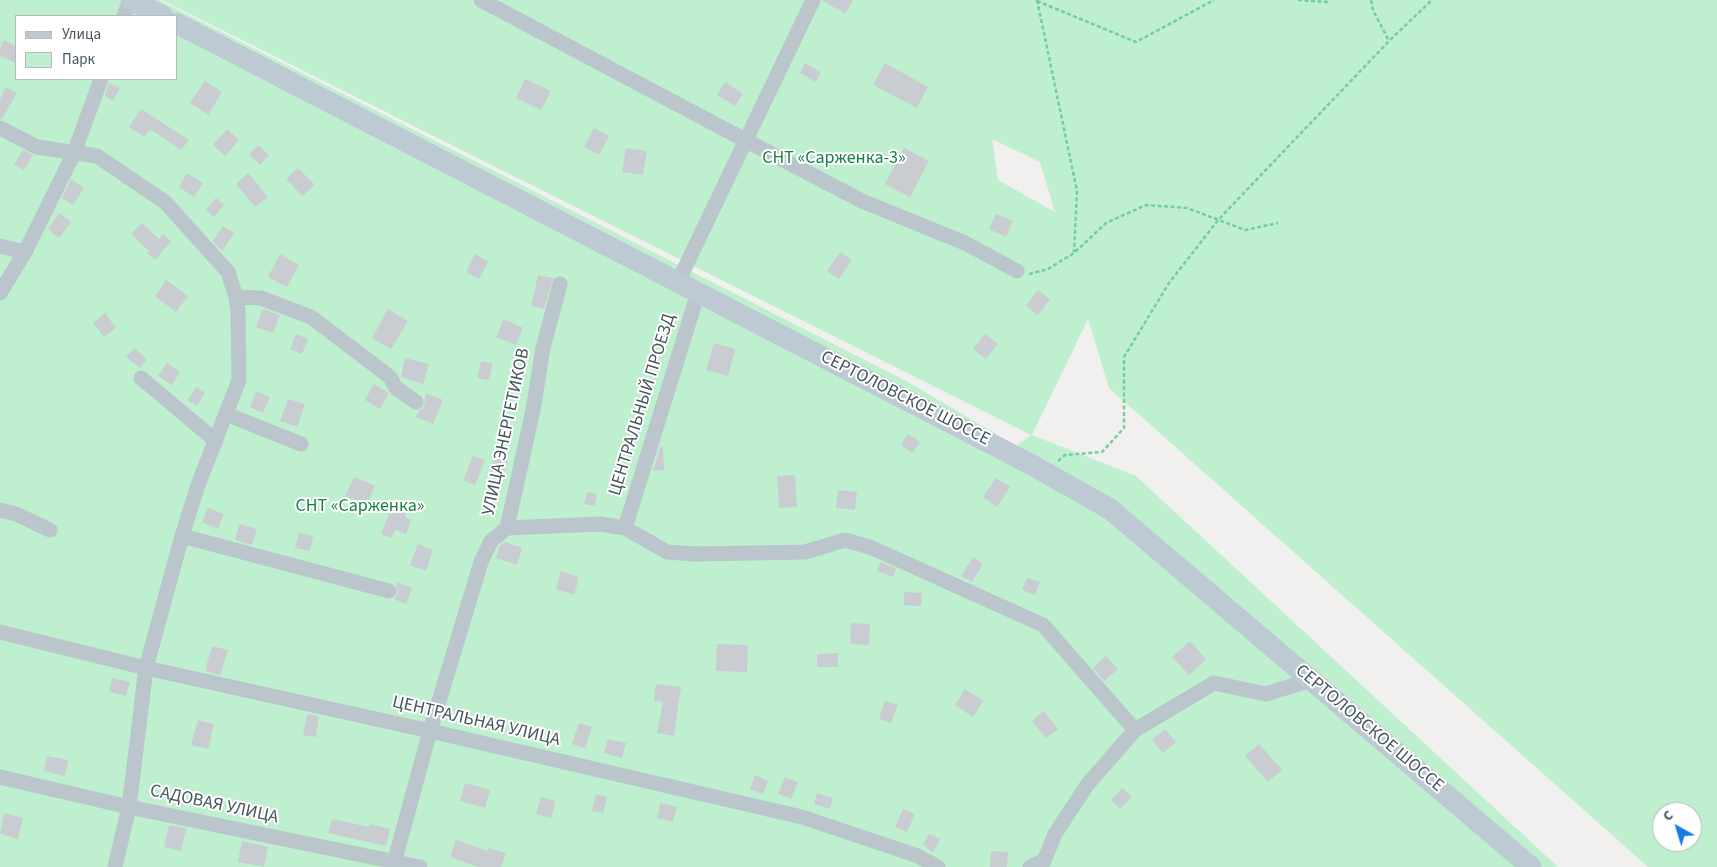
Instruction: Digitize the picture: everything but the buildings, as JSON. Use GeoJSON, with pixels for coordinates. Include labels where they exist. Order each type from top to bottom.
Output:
{"type":"FeatureCollection","features":[{"type":"Feature","properties":{"kind":"main road"},"geometry":{"type":"LineString","coordinates":[[131,0],[161,15]]}},
{"type":"Feature","properties":{"kind":"main road","name":"СЕРТОЛОВСКОЕ ШОССЕ"},"geometry":{"type":"LineString","coordinates":[[178,24],[1047,473],[1110,509],[1311,680],[1523,865]]}},
{"type":"Feature","properties":{"kind":"street"},"geometry":{"type":"LineString","coordinates":[[124,15],[131,0]]}},
{"type":"Feature","properties":{"kind":"street"},"geometry":{"type":"LineString","coordinates":[[481,0],[862,201],[965,243],[1017,271]]}},
{"type":"Feature","properties":{"kind":"street"},"geometry":{"type":"LineString","coordinates":[[678,282],[744,140],[813,0]]}},
{"type":"Feature","properties":{"kind":"street"},"geometry":{"type":"LineString","coordinates":[[0,293],[25,252],[74,153],[101,80]]}},
{"type":"Feature","properties":{"kind":"street"},"geometry":{"type":"LineString","coordinates":[[0,128],[37,147],[97,156],[165,202],[228,272],[236,297],[239,380],[198,485],[146,668],[129,807],[115,867]]}},
{"type":"Feature","properties":{"kind":"street"},"geometry":{"type":"LineString","coordinates":[[0,246],[25,252]]}},
{"type":"Feature","properties":{"kind":"street","name":"УЛИЦА ЭНЕРГЕТИКОВ"},"geometry":{"type":"LineString","coordinates":[[394,864],[430,731],[481,562],[491,541],[507,528],[533,410],[543,348],[560,284]]}},
{"type":"Feature","properties":{"kind":"street","name":"ЦЕНТРАЛЬНЫЙ ПРОЕЗД"},"geometry":{"type":"LineString","coordinates":[[625,528],[698,293]]}},
{"type":"Feature","properties":{"kind":"street"},"geometry":{"type":"LineString","coordinates":[[236,297],[261,298],[311,318],[390,378],[396,388],[416,402]]}},
{"type":"Feature","properties":{"kind":"street"},"geometry":{"type":"LineString","coordinates":[[141,378],[216,441]]}},
{"type":"Feature","properties":{"kind":"street"},"geometry":{"type":"LineString","coordinates":[[226,414],[301,444]]}},
{"type":"Feature","properties":{"kind":"street"},"geometry":{"type":"LineString","coordinates":[[0,510],[16,514],[50,530]]}},
{"type":"Feature","properties":{"kind":"street"},"geometry":{"type":"LineString","coordinates":[[507,528],[600,524],[625,528],[666,552],[695,554],[805,552],[845,540],[870,547],[1043,625],[1134,730]]}},
{"type":"Feature","properties":{"kind":"street"},"geometry":{"type":"LineString","coordinates":[[182,536],[389,591]]}},
{"type":"Feature","properties":{"kind":"street","name":"ЦЕНТРАЛЬНАЯ УЛИЦА"},"geometry":{"type":"LineString","coordinates":[[0,632],[146,668],[430,731],[802,818],[918,856],[938,867]]}},
{"type":"Feature","properties":{"kind":"street"},"geometry":{"type":"LineString","coordinates":[[1030,867],[1044,861],[1055,834],[1086,785],[1134,730],[1214,683],[1266,694],[1311,680]]}},
{"type":"Feature","properties":{"kind":"street","name":"САДОВАЯ УЛИЦА"},"geometry":{"type":"LineString","coordinates":[[0,778],[394,864],[420,867]]}},
{"type":"Feature","properties":{"kind":"path"},"geometry":{"type":"LineString","coordinates":[[1037,1],[1136,42],[1214,0]]}},
{"type":"Feature","properties":{"kind":"path"},"geometry":{"type":"LineString","coordinates":[[1298,0],[1328,2],[1330,0]]}},
{"type":"Feature","properties":{"kind":"path"},"geometry":{"type":"LineString","coordinates":[[1372,0],[1372,10],[1389,41]]}},
{"type":"Feature","properties":{"kind":"path"},"geometry":{"type":"LineString","coordinates":[[1047,473],[1065,455],[1102,452],[1124,428],[1124,357],[1169,283],[1219,220],[1389,41],[1432,0]]}},
{"type":"Feature","properties":{"kind":"path"},"geometry":{"type":"LineString","coordinates":[[1037,1],[1077,191],[1074,253]]}},
{"type":"Feature","properties":{"kind":"path"},"geometry":{"type":"LineString","coordinates":[[1017,271],[1031,274],[1048,269],[1074,253],[1106,223],[1146,205],[1187,208],[1246,230],[1278,223]]}},
{"type":"Feature","properties":{"kind":"green space"},"geometry":{"type":"Polygon","coordinates":[[[0,0],[159,0],[908,382],[1016,446],[1031,435],[162,0],[1717,0],[1717,867],[1648,867],[1109,388],[1088,319],[1032,435],[1136,476],[1558,867],[0,867],[0,0]],[[992,139],[998,180],[1055,212],[1040,162],[992,139]]]}},
{"type":"Feature","properties":{"kind":"park label","name":"СНТ «Сарженка-3»"},"geometry":{"type":"Point","coordinates":[834,159]}},
{"type":"Feature","properties":{"kind":"park label","name":"СНТ «Сарженка»"},"geometry":{"type":"Point","coordinates":[360,507]}}]}
